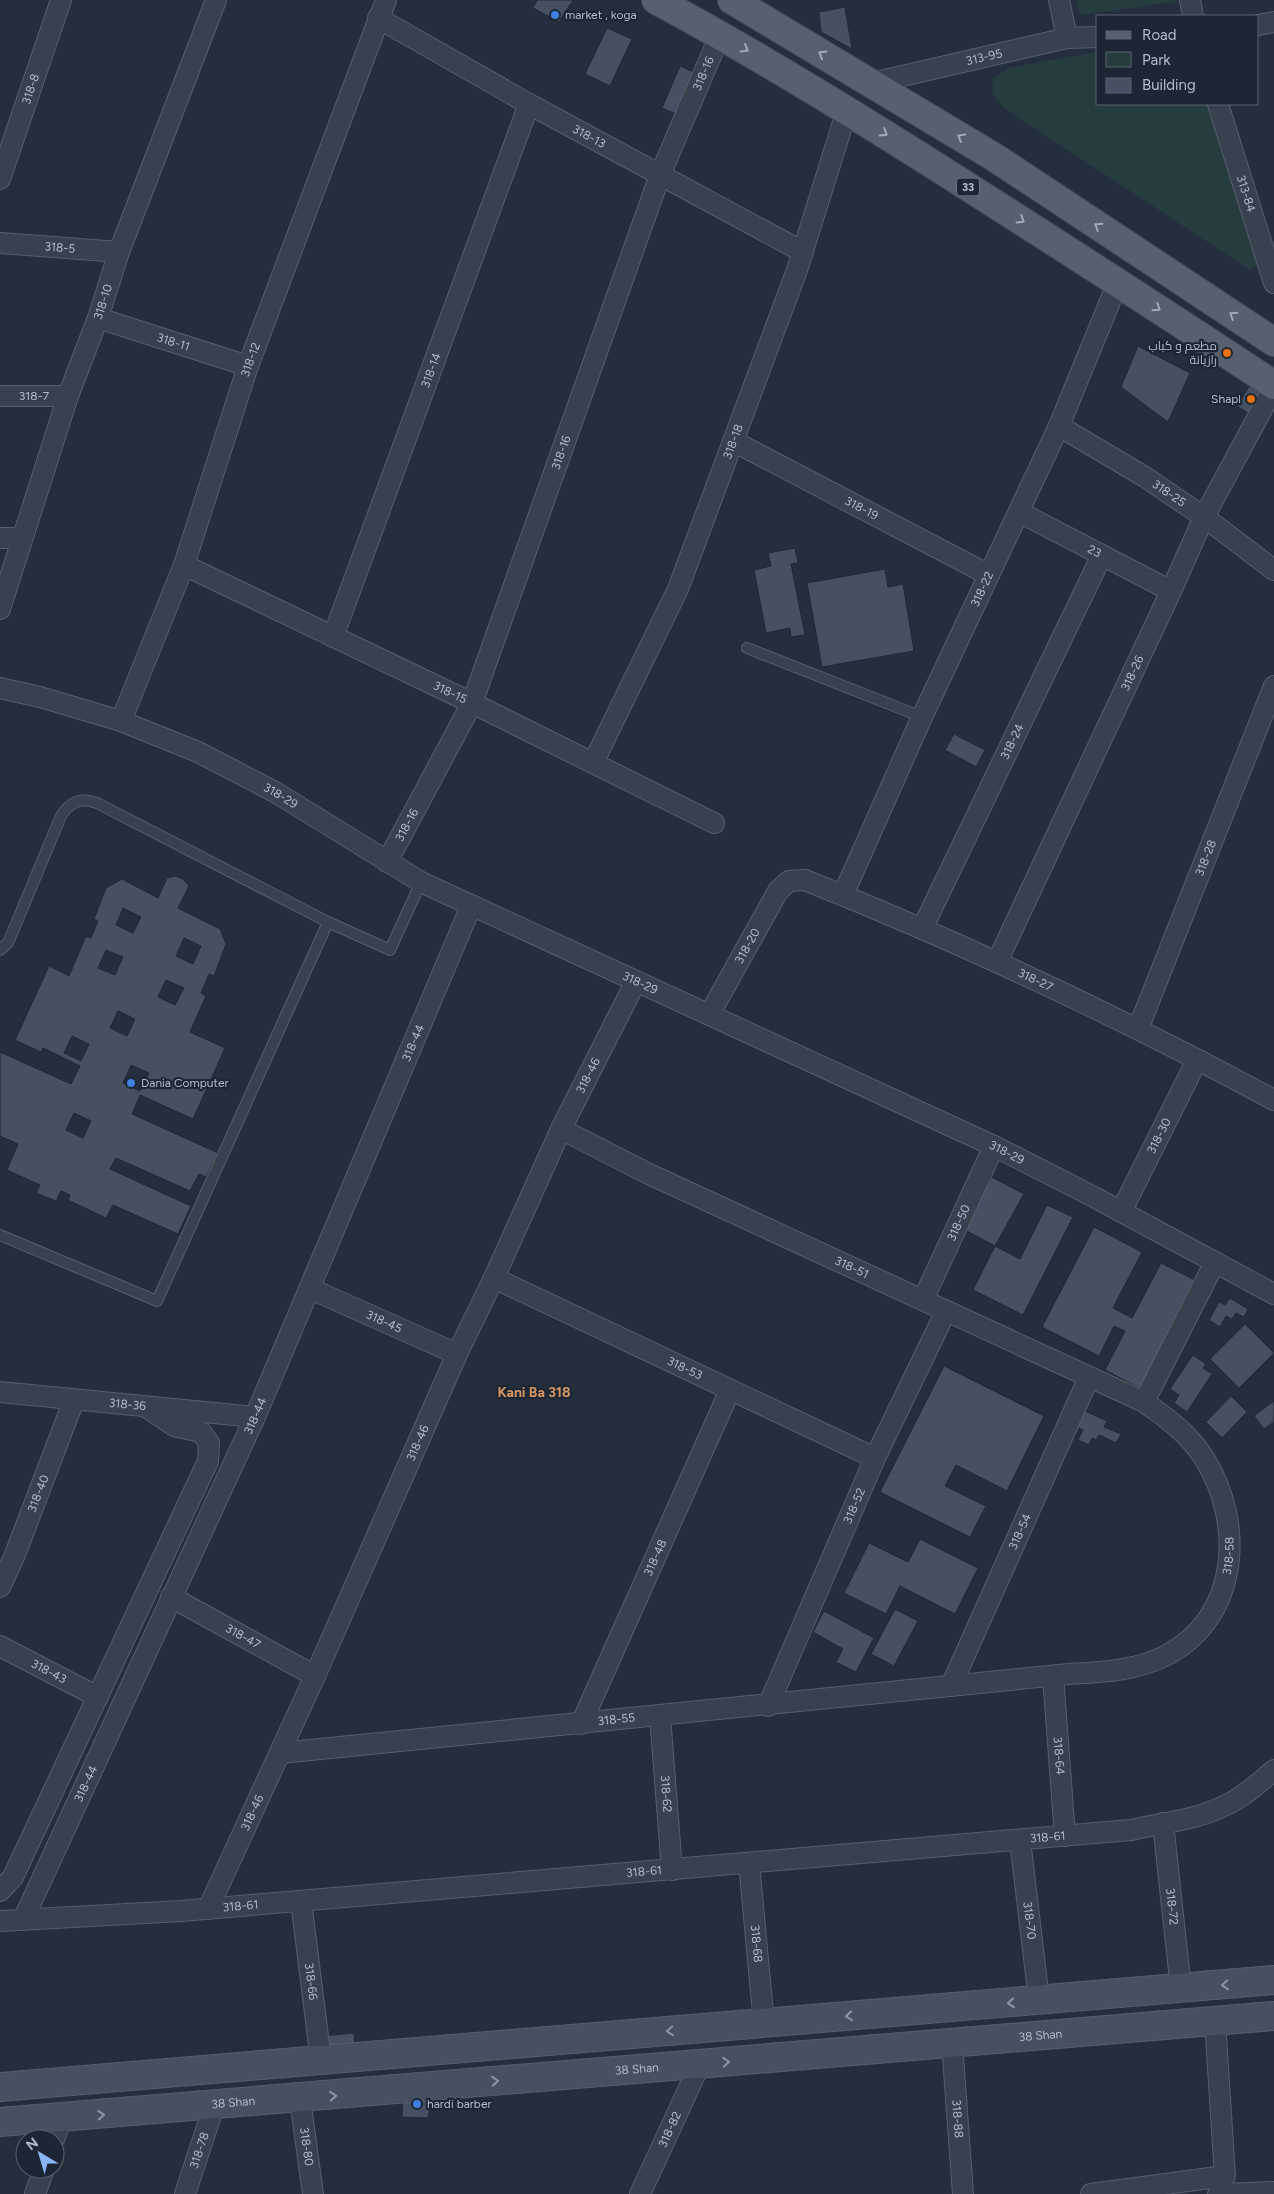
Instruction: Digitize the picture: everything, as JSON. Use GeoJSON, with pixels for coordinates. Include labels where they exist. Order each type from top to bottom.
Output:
{"type":"FeatureCollection","features":[{"type":"Feature","properties":{"kind":"main road","name":"33"},"geometry":{"type":"LineString","coordinates":[[656,0],[720,34],[847,110],[1118,282],[1274,386]]}},
{"type":"Feature","properties":{"kind":"main road"},"geometry":{"type":"LineString","coordinates":[[732,0],[994,157],[1274,342]]}},
{"type":"Feature","properties":{"kind":"street","name":"318-8"},"geometry":{"type":"LineString","coordinates":[[0,178],[61,0]]}},
{"type":"Feature","properties":{"kind":"street","name":"318-10"},"geometry":{"type":"LineString","coordinates":[[0,609],[68,396],[98,318],[120,252],[216,0]]}},
{"type":"Feature","properties":{"kind":"street"},"geometry":{"type":"LineString","coordinates":[[1059,0],[1067,38]]}},
{"type":"Feature","properties":{"kind":"street"},"geometry":{"type":"LineString","coordinates":[[1190,0],[1193,15]]}},
{"type":"Feature","properties":{"kind":"street","name":"318-13"},"geometry":{"type":"LineString","coordinates":[[382,9],[530,104],[803,252]]}},
{"type":"Feature","properties":{"kind":"street","name":"318-12"},"geometry":{"type":"LineString","coordinates":[[121,721],[184,565],[248,366],[382,9]]}},
{"type":"Feature","properties":{"kind":"street"},"geometry":{"type":"LineString","coordinates":[[1259,25],[1274,22]]}},
{"type":"Feature","properties":{"kind":"street","name":"318-16"},"geometry":{"type":"LineString","coordinates":[[387,862],[472,704],[660,175],[720,34]]}},
{"type":"Feature","properties":{"kind":"street","name":"313-95"},"geometry":{"type":"LineString","coordinates":[[872,83],[1067,38],[1096,37]]}},
{"type":"Feature","properties":{"kind":"street","name":"318-14"},"geometry":{"type":"LineString","coordinates":[[333,637],[530,104]]}},
{"type":"Feature","properties":{"kind":"street","name":"313-84"},"geometry":{"type":"LineString","coordinates":[[1218,105],[1274,283]]}},
{"type":"Feature","properties":{"kind":"street","name":"318-18"},"geometry":{"type":"LineString","coordinates":[[593,763],[678,589],[803,252],[847,110]]}},
{"type":"Feature","properties":{"kind":"street","name":"318-5"},"geometry":{"type":"LineString","coordinates":[[0,243],[120,252]]}},
{"type":"Feature","properties":{"kind":"street","name":"318-22"},"geometry":{"type":"LineString","coordinates":[[843,895],[922,717],[1059,426],[1118,282]]}},
{"type":"Feature","properties":{"kind":"street","name":"318-11"},"geometry":{"type":"LineString","coordinates":[[98,318],[248,366]]}},
{"type":"Feature","properties":{"kind":"street","name":"318-26"},"geometry":{"type":"LineString","coordinates":[[997,962],[1204,517],[1274,386]]}},
{"type":"Feature","properties":{"kind":"street","name":"318-7"},"geometry":{"type":"LineString","coordinates":[[0,396],[68,396]]}},
{"type":"Feature","properties":{"kind":"street","name":"318-25"},"geometry":{"type":"LineString","coordinates":[[1059,426],[1144,477],[1204,517],[1274,570]]}},
{"type":"Feature","properties":{"kind":"street","name":"318-19"},"geometry":{"type":"LineString","coordinates":[[733,441],[989,575]]}},
{"type":"Feature","properties":{"kind":"street","name":"23"},"geometry":{"type":"LineString","coordinates":[[1019,512],[1171,591]]}},
{"type":"Feature","properties":{"kind":"street"},"geometry":{"type":"LineString","coordinates":[[0,538],[22,538]]}},
{"type":"Feature","properties":{"kind":"street","name":"318-24"},"geometry":{"type":"LineString","coordinates":[[922,929],[1102,555]]}},
{"type":"Feature","properties":{"kind":"street","name":"318-15"},"geometry":{"type":"LineString","coordinates":[[184,565],[714,823]]}},
{"type":"Feature","properties":{"kind":"street","name":"318-28"},"geometry":{"type":"LineString","coordinates":[[1138,1029],[1274,686]]}},
{"type":"Feature","properties":{"kind":"street","name":"318-29"},"geometry":{"type":"LineString","coordinates":[[0,688],[40,696],[121,721],[198,752],[258,783],[421,882],[994,1146],[1274,1294]]}},
{"type":"Feature","properties":{"kind":"street","name":"318-27"},"geometry":{"type":"LineString","coordinates":[[789,881],[805,880],[997,962],[1272,1094]]}},
{"type":"Feature","properties":{"kind":"street","name":"318-20"},"geometry":{"type":"LineString","coordinates":[[709,1014],[778,891],[789,881]]}},
{"type":"Feature","properties":{"kind":"street","name":"318-44"},"geometry":{"type":"LineString","coordinates":[[23,1920],[255,1418],[471,906]]}},
{"type":"Feature","properties":{"kind":"street","name":"318-46"},"geometry":{"type":"LineString","coordinates":[[208,1909],[315,1676],[457,1354],[562,1130],[636,981]]}},
{"type":"Feature","properties":{"kind":"street","name":"318-30"},"geometry":{"type":"LineString","coordinates":[[1121,1212],[1198,1060]]}},
{"type":"Feature","properties":{"kind":"street","name":"318-51"},"geometry":{"type":"LineString","coordinates":[[562,1130],[649,1174],[1144,1402]]}},
{"type":"Feature","properties":{"kind":"street","name":"318-50"},"geometry":{"type":"LineString","coordinates":[[923,1300],[994,1146]]}},
{"type":"Feature","properties":{"kind":"street"},"geometry":{"type":"LineString","coordinates":[[1144,1402],[1215,1262]]}},
{"type":"Feature","properties":{"kind":"street"},"geometry":{"type":"LineString","coordinates":[[1238,1274],[1274,1302]]}},
{"type":"Feature","properties":{"kind":"street","name":"318-53"},"geometry":{"type":"LineString","coordinates":[[494,1278],[875,1458]]}},
{"type":"Feature","properties":{"kind":"street","name":"318-45"},"geometry":{"type":"LineString","coordinates":[[310,1290],[457,1354]]}},
{"type":"Feature","properties":{"kind":"street","name":"318-52"},"geometry":{"type":"LineString","coordinates":[[768,1706],[875,1458],[946,1311]]}},
{"type":"Feature","properties":{"kind":"street","name":"318-54"},"geometry":{"type":"LineString","coordinates":[[950,1686],[1089,1376]]}},
{"type":"Feature","properties":{"kind":"street","name":"318-48"},"geometry":{"type":"LineString","coordinates":[[581,1724],[730,1390]]}},
{"type":"Feature","properties":{"kind":"street","name":"318-36"},"geometry":{"type":"LineString","coordinates":[[0,1392],[255,1418]]}},
{"type":"Feature","properties":{"kind":"street","name":"318-40"},"geometry":{"type":"LineString","coordinates":[[0,1587],[7,1556],[74,1400]]}},
{"type":"Feature","properties":{"kind":"street","name":"318-58"},"geometry":{"type":"LineString","coordinates":[[950,1686],[1110,1672],[1145,1665],[1166,1656],[1193,1636],[1204,1625],[1222,1596],[1230,1550],[1228,1515],[1221,1494],[1204,1458],[1178,1426],[1144,1402]]}},
{"type":"Feature","properties":{"kind":"street"},"geometry":{"type":"LineString","coordinates":[[0,1891],[13,1877],[208,1461],[209,1443],[201,1432],[174,1426],[146,1407]]}},
{"type":"Feature","properties":{"kind":"street","name":"318-47"},"geometry":{"type":"LineString","coordinates":[[171,1597],[315,1676]]}},
{"type":"Feature","properties":{"kind":"street","name":"318-43"},"geometry":{"type":"LineString","coordinates":[[0,1646],[98,1697]]}},
{"type":"Feature","properties":{"kind":"street","name":"318-64"},"geometry":{"type":"LineString","coordinates":[[1053,1676],[1065,1836]]}},
{"type":"Feature","properties":{"kind":"street","name":"318-55"},"geometry":{"type":"LineString","coordinates":[[280,1753],[768,1706],[950,1686]]}},
{"type":"Feature","properties":{"kind":"street","name":"318-62"},"geometry":{"type":"LineString","coordinates":[[660,1716],[672,1870]]}},
{"type":"Feature","properties":{"kind":"street","name":"318-61"},"geometry":{"type":"LineString","coordinates":[[0,1921],[208,1909],[1131,1830],[1199,1816],[1225,1806],[1247,1792],[1274,1770]]}},
{"type":"Feature","properties":{"kind":"street","name":"318-72"},"geometry":{"type":"LineString","coordinates":[[1163,1823],[1181,1988]]}},
{"type":"Feature","properties":{"kind":"street","name":"318-70"},"geometry":{"type":"LineString","coordinates":[[1020,1840],[1038,2000]]}},
{"type":"Feature","properties":{"kind":"street","name":"318-68"},"geometry":{"type":"LineString","coordinates":[[749,1863],[764,2024]]}},
{"type":"Feature","properties":{"kind":"street","name":"318-66"},"geometry":{"type":"LineString","coordinates":[[300,1901],[321,2061]]}},
{"type":"Feature","properties":{"kind":"street"},"geometry":{"type":"LineString","coordinates":[[0,2087],[1274,1980]]}},
{"type":"Feature","properties":{"kind":"street","name":"38 Shan"},"geometry":{"type":"LineString","coordinates":[[0,2122],[58,2128],[214,2106],[1274,2016]]}},
{"type":"Feature","properties":{"kind":"street"},"geometry":{"type":"LineString","coordinates":[[1215,2021],[1220,2188]]}},
{"type":"Feature","properties":{"kind":"street","name":"318-88"},"geometry":{"type":"LineString","coordinates":[[952,2043],[963,2194]]}},
{"type":"Feature","properties":{"kind":"street"},"geometry":{"type":"LineString","coordinates":[[300,2099],[321,2061]]}},
{"type":"Feature","properties":{"kind":"street","name":"318-82"},"geometry":{"type":"LineString","coordinates":[[640,2194],[700,2064]]}},
{"type":"Feature","properties":{"kind":"street","name":"318-80"},"geometry":{"type":"LineString","coordinates":[[300,2099],[313,2194]]}},
{"type":"Feature","properties":{"kind":"street","name":"318-78"},"geometry":{"type":"LineString","coordinates":[[185,2194],[214,2106]]}},
{"type":"Feature","properties":{"kind":"street"},"geometry":{"type":"LineString","coordinates":[[35,2194],[40,2179]]}},
{"type":"Feature","properties":{"kind":"street"},"geometry":{"type":"LineString","coordinates":[[1091,2194],[1220,2188],[1274,2192]]}},
{"type":"Feature","properties":{"kind":"lane"},"geometry":{"type":"LineString","coordinates":[[747,648],[922,717]]}},
{"type":"Feature","properties":{"kind":"lane"},"geometry":{"type":"LineString","coordinates":[[0,950],[8,943],[61,816],[70,804],[82,800],[97,802],[328,922],[390,950],[421,882]]}},
{"type":"Feature","properties":{"kind":"lane"},"geometry":{"type":"LineString","coordinates":[[0,1235],[157,1300],[328,922]]}},
{"type":"Feature","properties":{"kind":"green space"},"geometry":{"type":"Polygon","coordinates":[[[1077,0],[1189,0],[1080,15],[1077,0]]]}},
{"type":"Feature","properties":{"kind":"green space"},"geometry":{"type":"Polygon","coordinates":[[[1096,52],[1096,105],[1213,105],[1262,264],[1250,270],[1004,108],[992,93],[993,79],[1008,68],[1096,52]]]}},
{"type":"Feature","properties":{"kind":"building","name":"market , koga"},"geometry":{"type":"Polygon","coordinates":[[[537,0],[573,0],[559,22],[533,8],[537,0]]]}},
{"type":"Feature","properties":{"kind":"building"},"geometry":{"type":"Polygon","coordinates":[[[845,7],[852,49],[821,32],[819,12],[845,7]]]}},
{"type":"Feature","properties":{"kind":"building"},"geometry":{"type":"Polygon","coordinates":[[[607,28],[632,39],[610,86],[585,74],[607,28]]]}},
{"type":"Feature","properties":{"kind":"building"},"geometry":{"type":"Polygon","coordinates":[[[680,66],[700,75],[681,116],[662,108],[680,66]]]}},
{"type":"Feature","properties":{"kind":"building"},"geometry":{"type":"Polygon","coordinates":[[[1138,346],[1190,373],[1168,422],[1121,387],[1138,346]]]}},
{"type":"Feature","properties":{"kind":"building","name":"Shapl"},"geometry":{"type":"Polygon","coordinates":[[[1253,380],[1267,392],[1251,415],[1237,406],[1253,380]]]}},
{"type":"Feature","properties":{"kind":"building"},"geometry":{"type":"Polygon","coordinates":[[[795,548],[798,563],[791,564],[805,635],[791,637],[790,628],[766,633],[754,570],[771,566],[768,553],[795,548]]]}},
{"type":"Feature","properties":{"kind":"building"},"geometry":{"type":"Polygon","coordinates":[[[885,569],[888,587],[903,584],[914,651],[822,667],[807,583],[885,569]]]}},
{"type":"Feature","properties":{"kind":"building"},"geometry":{"type":"Polygon","coordinates":[[[954,734],[985,750],[976,767],[945,750],[954,734]]]}},
{"type":"Feature","properties":{"kind":"building"},"geometry":{"type":"Polygon","coordinates":[[[175,876],[183,879],[189,886],[178,908],[220,929],[226,944],[214,976],[209,974],[201,993],[206,996],[190,1032],[225,1048],[193,1119],[140,1095],[132,1114],[218,1153],[206,1177],[199,1174],[190,1191],[116,1158],[110,1169],[191,1206],[178,1234],[113,1205],[106,1218],[68,1200],[70,1195],[61,1191],[56,1201],[36,1193],[40,1185],[7,1170],[18,1144],[0,1136],[0,1052],[71,1084],[80,1066],[43,1048],[41,1052],[15,1040],[49,966],[69,976],[86,936],[91,938],[98,921],[94,919],[106,888],[122,879],[158,898],[167,878],[175,876]],[[123,908],[116,925],[133,933],[141,917],[123,908]],[[184,938],[176,956],[193,964],[201,946],[184,938]],[[106,950],[98,968],[115,975],[123,957],[106,950]],[[166,980],[158,997],[175,1005],[184,988],[166,980]],[[118,1011],[110,1028],[127,1036],[135,1019],[118,1011]],[[72,1036],[64,1053],[81,1061],[89,1044],[72,1036]],[[131,1065],[123,1083],[140,1091],[149,1073],[131,1065]],[[74,1113],[66,1130],[83,1138],[91,1121],[74,1113]]]}},
{"type":"Feature","properties":{"kind":"building"},"geometry":{"type":"Polygon","coordinates":[[[992,1177],[1024,1194],[995,1246],[963,1229],[992,1177]]]}},
{"type":"Feature","properties":{"kind":"building"},"geometry":{"type":"Polygon","coordinates":[[[1047,1205],[1073,1217],[1023,1315],[973,1290],[995,1246],[1020,1259],[1047,1205]]]}},
{"type":"Feature","properties":{"kind":"building"},"geometry":{"type":"Polygon","coordinates":[[[1094,1227],[1142,1252],[1113,1308],[1132,1318],[1161,1263],[1197,1281],[1141,1389],[1105,1370],[1125,1331],[1114,1326],[1099,1356],[1042,1327],[1094,1227]]]}},
{"type":"Feature","properties":{"kind":"building"},"geometry":{"type":"Polygon","coordinates":[[[1230,1298],[1248,1309],[1244,1317],[1236,1313],[1232,1319],[1226,1316],[1220,1327],[1209,1320],[1219,1302],[1225,1305],[1230,1298]]]}},
{"type":"Feature","properties":{"kind":"building"},"geometry":{"type":"Polygon","coordinates":[[[1245,1324],[1274,1353],[1239,1388],[1210,1359],[1245,1324]]]}},
{"type":"Feature","properties":{"kind":"building"},"geometry":{"type":"Polygon","coordinates":[[[1193,1355],[1206,1364],[1203,1368],[1212,1374],[1187,1412],[1174,1403],[1179,1395],[1170,1389],[1193,1355]]]}},
{"type":"Feature","properties":{"kind":"building"},"geometry":{"type":"Polygon","coordinates":[[[944,1366],[1044,1416],[1007,1491],[956,1465],[945,1486],[986,1506],[970,1537],[880,1492],[944,1366]]]}},
{"type":"Feature","properties":{"kind":"building"},"geometry":{"type":"Polygon","coordinates":[[[1231,1396],[1247,1412],[1222,1438],[1206,1422],[1231,1396]]]}},
{"type":"Feature","properties":{"kind":"building"},"geometry":{"type":"Polygon","coordinates":[[[1274,1401],[1274,1422],[1264,1429],[1254,1416],[1274,1401]]]}},
{"type":"Feature","properties":{"kind":"building"},"geometry":{"type":"Polygon","coordinates":[[[1085,1411],[1107,1421],[1104,1427],[1121,1434],[1116,1443],[1099,1435],[1096,1440],[1092,1438],[1089,1445],[1078,1440],[1083,1430],[1077,1427],[1085,1411]]]}},
{"type":"Feature","properties":{"kind":"building"},"geometry":{"type":"Polygon","coordinates":[[[920,1539],[978,1568],[955,1614],[900,1586],[886,1614],[844,1593],[869,1543],[908,1562],[920,1539]]]}},
{"type":"Feature","properties":{"kind":"building"},"geometry":{"type":"Polygon","coordinates":[[[895,1609],[918,1621],[894,1666],[871,1654],[895,1609]]]}},
{"type":"Feature","properties":{"kind":"building"},"geometry":{"type":"Polygon","coordinates":[[[824,1611],[874,1638],[856,1672],[836,1662],[843,1649],[813,1632],[824,1611]]]}},
{"type":"Feature","properties":{"kind":"building"},"geometry":{"type":"Polygon","coordinates":[[[354,2033],[356,2055],[324,2058],[322,2036],[354,2033]]]}},
{"type":"Feature","properties":{"kind":"building","name":"hardi barber"},"geometry":{"type":"Polygon","coordinates":[[[403,2096],[432,2099],[428,2118],[402,2117],[403,2096]]]}},
{"type":"Feature","properties":{"kind":"place","name":"market , koga"},"geometry":{"type":"Point","coordinates":[555,15]}},
{"type":"Feature","properties":{"kind":"place","name":"مطعم و كباب رازيانة"},"geometry":{"type":"Point","coordinates":[1227,353]}},
{"type":"Feature","properties":{"kind":"place","name":"Shapl"},"geometry":{"type":"Point","coordinates":[1251,399]}},
{"type":"Feature","properties":{"kind":"place","name":"Dania Computer"},"geometry":{"type":"Point","coordinates":[131,1083]}},
{"type":"Feature","properties":{"kind":"place","name":"hardi barber"},"geometry":{"type":"Point","coordinates":[417,2104]}},
{"type":"Feature","properties":{"kind":"district","name":"Kani Ba 318"},"geometry":{"type":"Point","coordinates":[534,1392]}}]}
